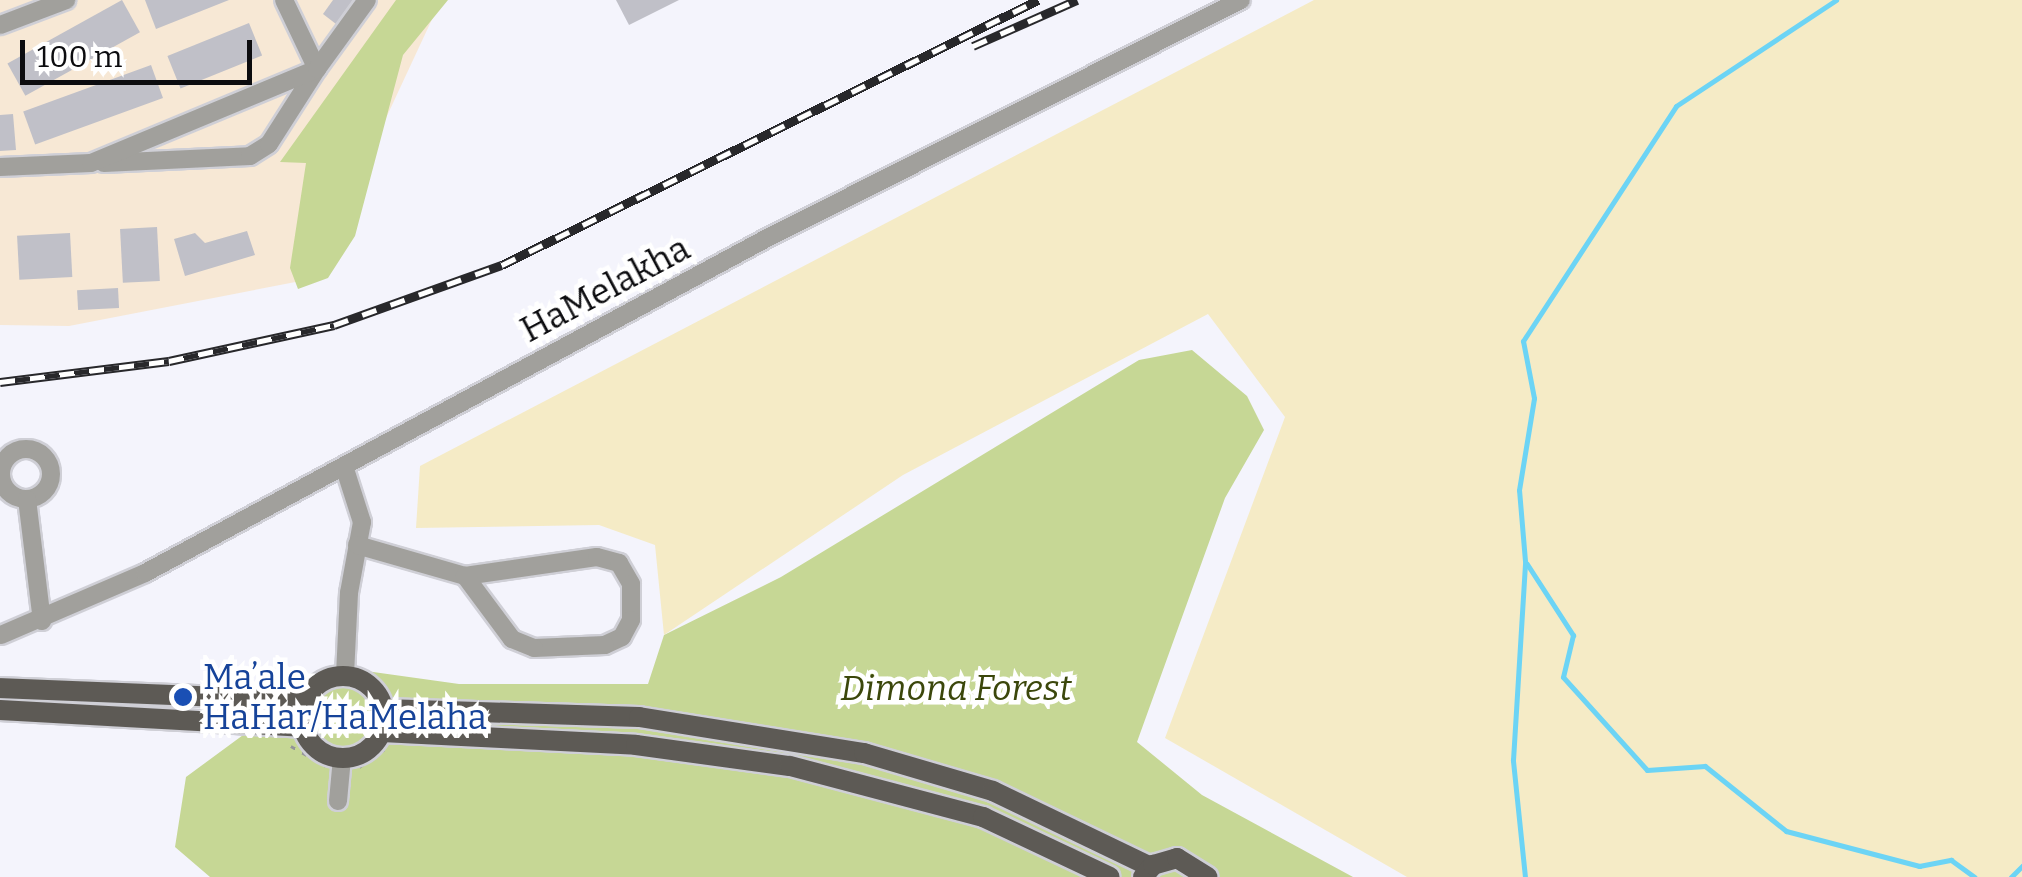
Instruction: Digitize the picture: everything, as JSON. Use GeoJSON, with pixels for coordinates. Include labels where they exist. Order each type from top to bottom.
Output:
{"type":"FeatureCollection","features":[{"type":"Feature","properties":{"kind":"main road"},"geometry":{"type":"LineString","coordinates":[[386,738],[384,709],[374,689],[345,675],[325,679],[305,700],[302,727],[322,752],[342,764],[386,738],[636,745],[790,766],[983,817],[1110,877]]}},
{"type":"Feature","properties":{"kind":"main road"},"geometry":{"type":"LineString","coordinates":[[0,688],[305,700]]}},
{"type":"Feature","properties":{"kind":"main road"},"geometry":{"type":"LineString","coordinates":[[384,709],[639,718],[864,753],[993,791],[1147,872],[1178,858],[1206,877]]}},
{"type":"Feature","properties":{"kind":"main road"},"geometry":{"type":"LineString","coordinates":[[0,710],[302,727]]}},
{"type":"Feature","properties":{"kind":"street"},"geometry":{"type":"LineString","coordinates":[[0,26],[66,0]]}},
{"type":"Feature","properties":{"kind":"street"},"geometry":{"type":"LineString","coordinates":[[284,0],[317,68]]}},
{"type":"Feature","properties":{"kind":"street"},"geometry":{"type":"LineString","coordinates":[[0,168],[250,156],[283,131],[317,68],[367,0]]}},
{"type":"Feature","properties":{"kind":"street","name":"HaMelakha"},"geometry":{"type":"LineString","coordinates":[[1,635],[42,620],[344,466],[769,238],[1241,0]]}},
{"type":"Feature","properties":{"kind":"street"},"geometry":{"type":"LineString","coordinates":[[92,163],[317,68]]}},
{"type":"Feature","properties":{"kind":"street"},"geometry":{"type":"LineString","coordinates":[[344,466],[360,504],[345,675]]}},
{"type":"Feature","properties":{"kind":"street"},"geometry":{"type":"LineString","coordinates":[[26,500],[42,620]]}},
{"type":"Feature","properties":{"kind":"street"},"geometry":{"type":"LineString","coordinates":[[357,545],[465,576],[596,557],[618,563],[631,584],[631,620],[622,637],[605,645],[534,648],[512,639],[465,576]]}},
{"type":"Feature","properties":{"kind":"street"},"geometry":{"type":"LineString","coordinates":[[338,801],[342,764]]}},
{"type":"Feature","properties":{"kind":"path"},"geometry":{"type":"LineString","coordinates":[[290,745],[342,764],[376,758],[386,738]]}},
{"type":"Feature","properties":{"kind":"shaded area"},"geometry":{"type":"Polygon","coordinates":[[[0,0],[441,0],[311,279],[69,326],[0,325],[0,0]]]}},
{"type":"Feature","properties":{"kind":"green space"},"geometry":{"type":"Polygon","coordinates":[[[396,0],[448,0],[403,55],[355,236],[328,278],[298,289],[290,268],[306,163],[280,162],[396,0]]]}},
{"type":"Feature","properties":{"kind":"green space","name":"Dimona Forest"},"geometry":{"type":"Polygon","coordinates":[[[1192,350],[1247,396],[1264,430],[1225,498],[1137,742],[1202,795],[1353,877],[210,877],[175,847],[186,777],[284,705],[366,671],[459,684],[648,684],[664,635],[781,577],[1139,360],[1192,350]]]}},
{"type":"Feature","properties":{"kind":"sand"},"geometry":{"type":"Polygon","coordinates":[[[1314,0],[2022,0],[2022,877],[1407,877],[1165,738],[1285,417],[1208,314],[903,475],[664,635],[655,545],[599,525],[416,528],[420,466],[1314,0]]]}},
{"type":"Feature","properties":{"kind":"building"},"geometry":{"type":"Polygon","coordinates":[[[122,0],[140,32],[25,96],[7,64],[122,0]]]}},
{"type":"Feature","properties":{"kind":"building"},"geometry":{"type":"Polygon","coordinates":[[[145,0],[229,0],[156,29],[145,0]]]}},
{"type":"Feature","properties":{"kind":"building"},"geometry":{"type":"Polygon","coordinates":[[[333,0],[353,0],[336,24],[323,14],[333,0]]]}},
{"type":"Feature","properties":{"kind":"building"},"geometry":{"type":"Polygon","coordinates":[[[616,0],[679,0],[629,25],[616,0]]]}},
{"type":"Feature","properties":{"kind":"building"},"geometry":{"type":"Polygon","coordinates":[[[249,23],[262,55],[181,88],[167,56],[249,23]]]}},
{"type":"Feature","properties":{"kind":"building"},"geometry":{"type":"Polygon","coordinates":[[[151,65],[163,98],[35,144],[23,112],[151,65]]]}},
{"type":"Feature","properties":{"kind":"building"},"geometry":{"type":"Polygon","coordinates":[[[13,114],[16,150],[0,151],[0,115],[13,114]]]}},
{"type":"Feature","properties":{"kind":"building"},"geometry":{"type":"Polygon","coordinates":[[[157,227],[160,281],[123,283],[120,229],[157,227]]]}},
{"type":"Feature","properties":{"kind":"building"},"geometry":{"type":"Polygon","coordinates":[[[247,231],[255,255],[185,276],[174,239],[195,233],[205,243],[247,231]]]}},
{"type":"Feature","properties":{"kind":"building"},"geometry":{"type":"Polygon","coordinates":[[[70,233],[72,277],[19,280],[17,236],[70,233]]]}},
{"type":"Feature","properties":{"kind":"building"},"geometry":{"type":"Polygon","coordinates":[[[118,288],[119,308],[78,310],[77,290],[118,288]]]}},
{"type":"Feature","properties":{"kind":"waterway"},"geometry":{"type":"LineString","coordinates":[[1525,877],[1513,760],[1525,561],[1519,490],[1534,398],[1523,341],[1676,106],[1836,0]]}},
{"type":"Feature","properties":{"kind":"waterway"},"geometry":{"type":"LineString","coordinates":[[1527,564],[1573,635],[1563,677],[1647,770],[1705,766],[1786,831],[1919,866],[1951,860],[1974,877]]}},
{"type":"Feature","properties":{"kind":"waterway"},"geometry":{"type":"LineString","coordinates":[[2011,877],[2022,866]]}},
{"type":"Feature","properties":{"kind":"railway"},"geometry":{"type":"LineString","coordinates":[[0,382],[169,361],[334,325],[502,265],[1038,0]]}},
{"type":"Feature","properties":{"kind":"railway"},"geometry":{"type":"LineString","coordinates":[[973,46],[1077,0]]}},
{"type":"Feature","properties":{"kind":"place","name":"Ma’ale HaHar/HaMelaha"},"geometry":{"type":"Point","coordinates":[183,697]}}]}
